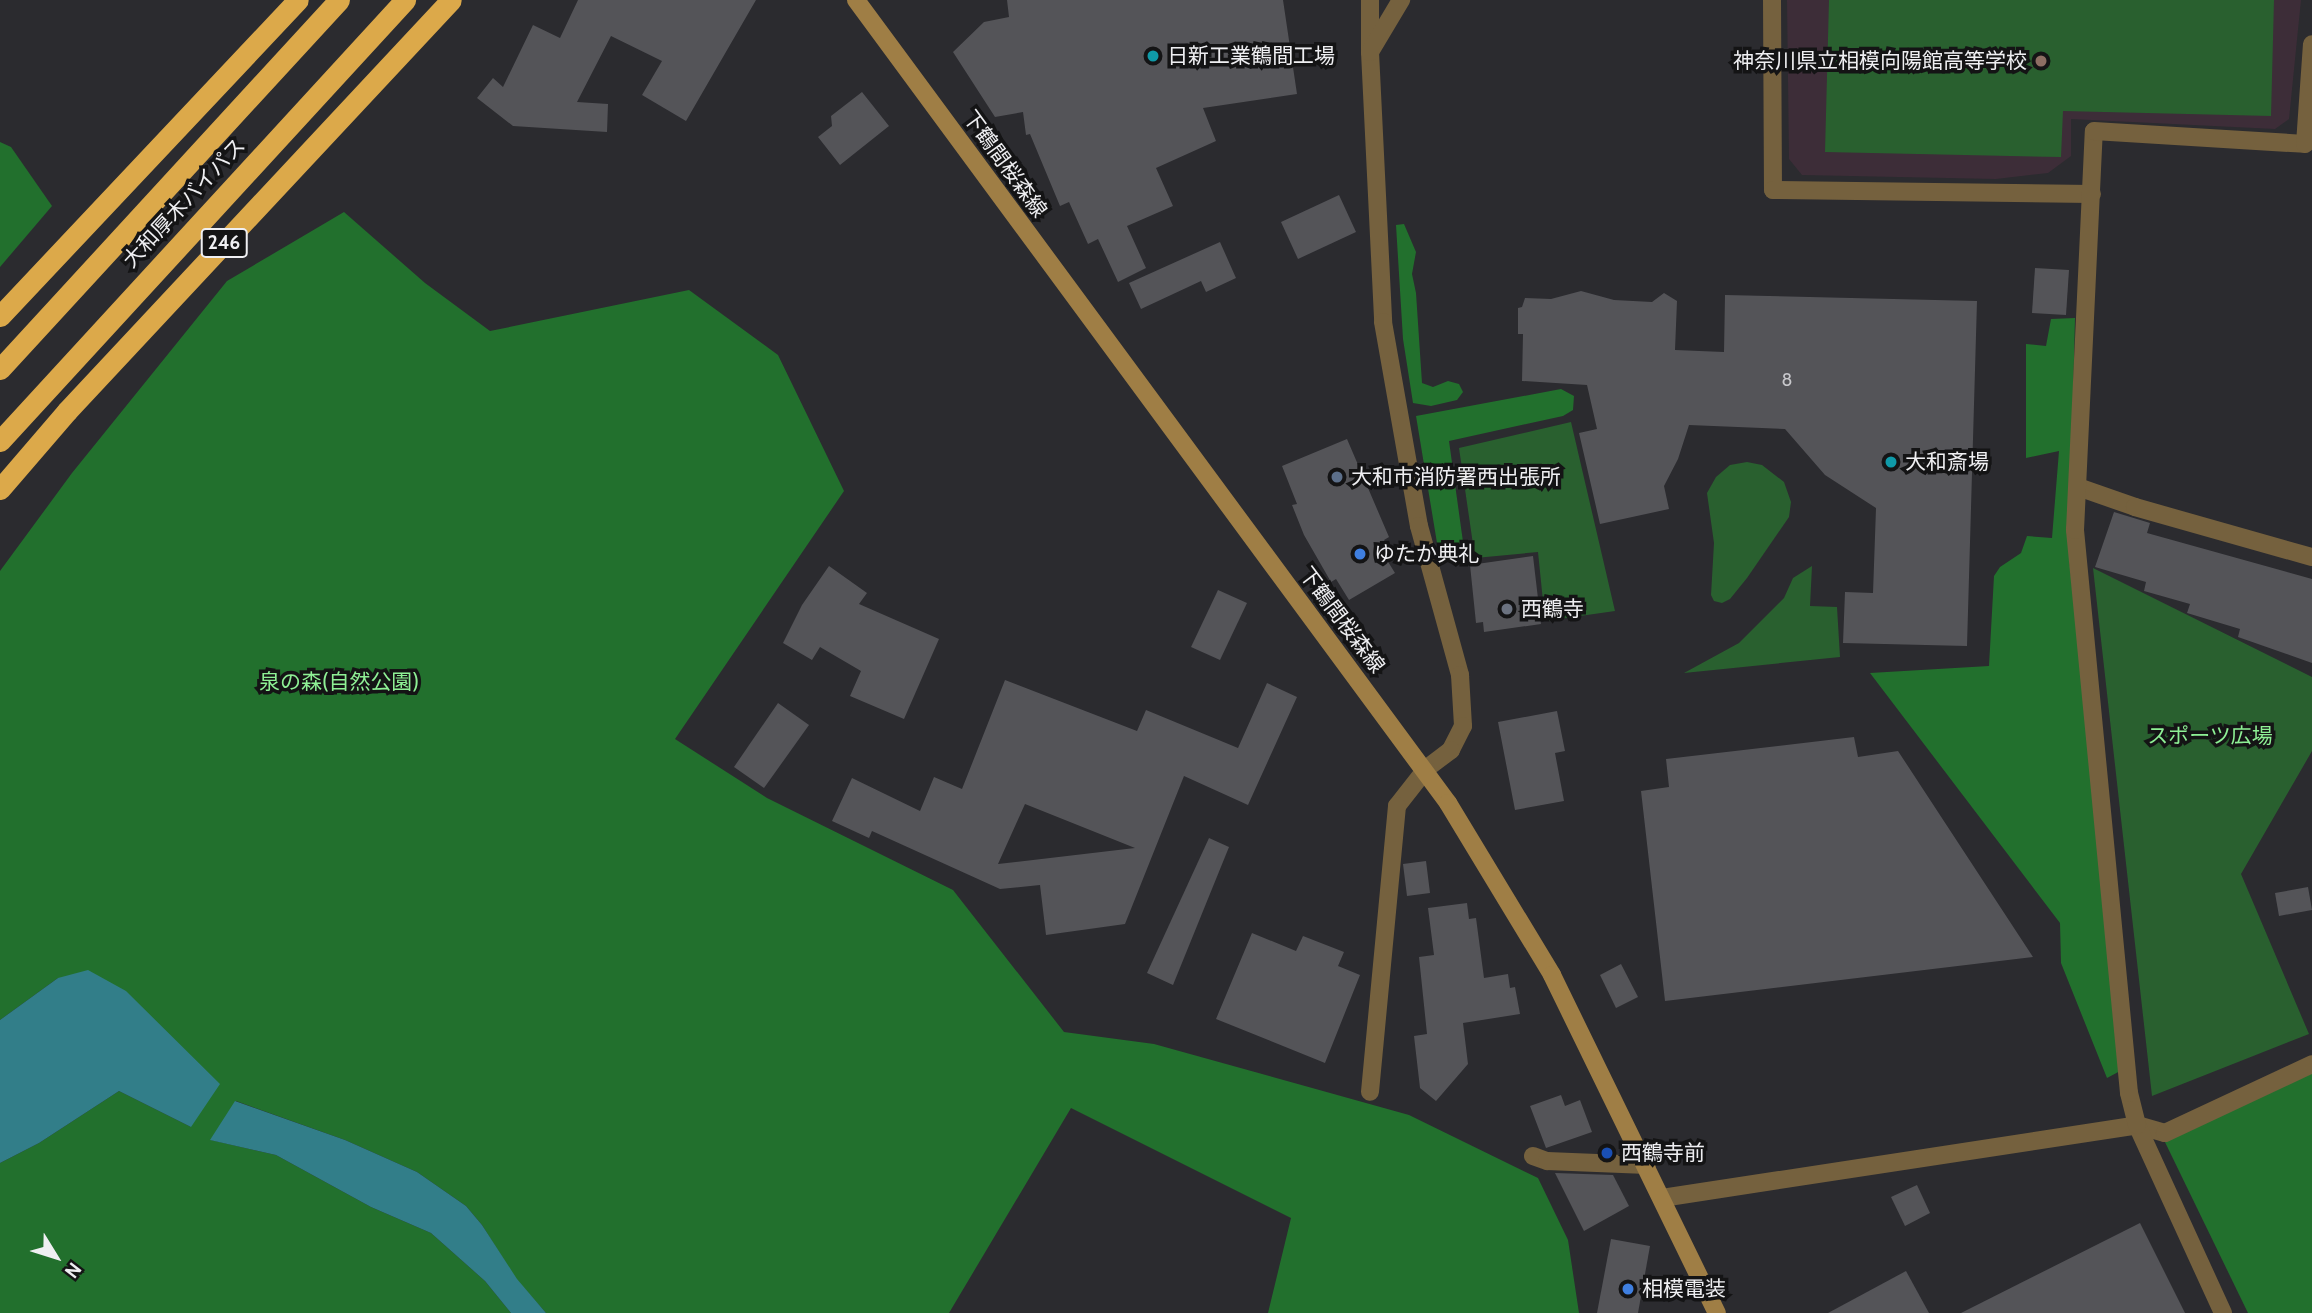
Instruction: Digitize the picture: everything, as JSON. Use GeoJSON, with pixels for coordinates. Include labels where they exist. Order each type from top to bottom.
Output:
{"type":"FeatureCollection","features":[{"type":"Feature","properties":{"kind":"highway"},"geometry":{"type":"LineString","coordinates":[[0,316],[299,0]]}},
{"type":"Feature","properties":{"kind":"highway","name":"大和厚木バイパス"},"geometry":{"type":"LineString","coordinates":[[0,369],[339,0]]}},
{"type":"Feature","properties":{"kind":"highway","name":"大和厚木バイパス"},"geometry":{"type":"LineString","coordinates":[[0,441],[405,0]]}},
{"type":"Feature","properties":{"kind":"highway","name":"246"},"geometry":{"type":"LineString","coordinates":[[0,488],[67,411],[450,0]]}},
{"type":"Feature","properties":{"kind":"street","name":"下鶴間桜森線"},"geometry":{"type":"LineString","coordinates":[[856,0],[1426,769],[1552,975],[1717,1313]]}},
{"type":"Feature","properties":{"kind":"street"},"geometry":{"type":"LineString","coordinates":[[1370,0],[1383,322],[1419,526],[1460,674],[1463,726],[1451,750],[1426,769],[1397,806],[1370,1092]]}},
{"type":"Feature","properties":{"kind":"street"},"geometry":{"type":"LineString","coordinates":[[1370,52],[1401,0]]}},
{"type":"Feature","properties":{"kind":"street"},"geometry":{"type":"LineString","coordinates":[[1772,0],[1773,190],[2092,194]]}},
{"type":"Feature","properties":{"kind":"street"},"geometry":{"type":"LineString","coordinates":[[2223,1313],[2137,1125],[2129,1093],[2077,544],[2094,131],[2305,144],[2312,44]]}},
{"type":"Feature","properties":{"kind":"street"},"geometry":{"type":"LineString","coordinates":[[2078,487],[2135,507],[2312,557]]}},
{"type":"Feature","properties":{"kind":"street"},"geometry":{"type":"LineString","coordinates":[[1662,1198],[2137,1125],[2165,1133],[2312,1063]]}},
{"type":"Feature","properties":{"kind":"street"},"geometry":{"type":"LineString","coordinates":[[1533,1156],[1547,1161],[1647,1165]]}},
{"type":"Feature","properties":{"kind":"shaded area","name":"神奈川県立相模向陽館高等学校"},"geometry":{"type":"Polygon","coordinates":[[[1787,0],[2301,0],[2289,119],[2275,129],[2071,119],[2071,156],[2048,173],[1996,179],[1802,175],[1789,159],[1787,0]]]}},
{"type":"Feature","properties":{"kind":"green space","name":"神奈川県立相模向陽館高等学校"},"geometry":{"type":"Polygon","coordinates":[[[1829,0],[2274,0],[2271,116],[2063,111],[2061,157],[1825,152],[1829,0]]]}},
{"type":"Feature","properties":{"kind":"green space"},"geometry":{"type":"Polygon","coordinates":[[[0,142],[11,147],[52,206],[0,267],[0,142]]]}},
{"type":"Feature","properties":{"kind":"green space","name":"泉の森(自然公園)"},"geometry":{"type":"Polygon","coordinates":[[[344,212],[425,283],[490,331],[689,290],[778,355],[844,491],[675,739],[767,798],[953,890],[1064,1032],[1154,1044],[1409,1115],[1538,1178],[1568,1240],[1579,1313],[1268,1313],[1291,1218],[1071,1108],[949,1313],[546,1313],[516,1279],[482,1225],[466,1206],[417,1172],[345,1140],[236,1101],[211,1140],[276,1155],[371,1207],[431,1233],[485,1281],[511,1313],[0,1313],[0,1163],[39,1143],[119,1091],[191,1127],[58,978],[0,1020],[0,571],[72,473],[227,281],[344,212]]]}},
{"type":"Feature","properties":{"kind":"green space"},"geometry":{"type":"Polygon","coordinates":[[[1404,224],[1416,252],[1412,274],[1416,293],[1422,383],[1433,387],[1448,381],[1459,384],[1463,392],[1457,400],[1431,406],[1413,403],[1403,339],[1396,225],[1404,224]]]}},
{"type":"Feature","properties":{"kind":"green space"},"geometry":{"type":"Polygon","coordinates":[[[2075,318],[2069,557],[2122,1070],[2107,1078],[2061,963],[2060,923],[1870,673],[1989,666],[1994,576],[2000,567],[2021,553],[2027,536],[2052,538],[2059,451],[2026,458],[2026,344],[2046,346],[2051,319],[2075,318]]]}},
{"type":"Feature","properties":{"kind":"green space"},"geometry":{"type":"Polygon","coordinates":[[[1561,389],[1574,396],[1573,410],[1563,416],[1449,441],[1464,549],[1456,558],[1446,562],[1438,549],[1416,416],[1561,389]]]}},
{"type":"Feature","properties":{"kind":"green space"},"geometry":{"type":"Polygon","coordinates":[[[1571,422],[1615,611],[1545,621],[1538,552],[1475,558],[1459,448],[1571,422]]]}},
{"type":"Feature","properties":{"kind":"green space"},"geometry":{"type":"Polygon","coordinates":[[[1747,462],[1762,465],[1784,482],[1791,502],[1789,517],[1747,578],[1730,599],[1722,603],[1714,601],[1711,595],[1714,543],[1707,493],[1716,477],[1730,465],[1747,462]]]}},
{"type":"Feature","properties":{"kind":"green space"},"geometry":{"type":"Polygon","coordinates":[[[1812,566],[1810,606],[1837,607],[1840,657],[1684,673],[1739,643],[1784,598],[1793,578],[1812,566]]]}},
{"type":"Feature","properties":{"kind":"green space","name":"スポーツ広場"},"geometry":{"type":"Polygon","coordinates":[[[2093,568],[2312,677],[2312,751],[2241,874],[2309,1034],[2152,1096],[2093,568]]]}},
{"type":"Feature","properties":{"kind":"green space"},"geometry":{"type":"Polygon","coordinates":[[[2312,1068],[2312,1313],[2248,1313],[2163,1138],[2312,1068]]]}},
{"type":"Feature","properties":{"kind":"water"},"geometry":{"type":"Polygon","coordinates":[[[88,970],[126,991],[220,1084],[191,1127],[119,1091],[39,1143],[0,1163],[0,1020],[58,978],[88,970]]]}},
{"type":"Feature","properties":{"kind":"water"},"geometry":{"type":"Polygon","coordinates":[[[235,1101],[345,1140],[417,1172],[466,1206],[482,1225],[517,1279],[546,1313],[511,1313],[485,1281],[431,1233],[371,1207],[276,1155],[210,1140],[235,1101]]]}},
{"type":"Feature","properties":{"kind":"building"},"geometry":{"type":"Polygon","coordinates":[[[578,0],[756,0],[686,121],[642,95],[662,61],[611,36],[577,102],[608,104],[607,132],[513,126],[477,98],[493,78],[503,87],[533,25],[560,38],[578,0]]]}},
{"type":"Feature","properties":{"kind":"building","name":"日新工業鶴間工場"},"geometry":{"type":"Polygon","coordinates":[[[1007,0],[1283,0],[1297,94],[1203,108],[1216,141],[1156,168],[1173,206],[1127,226],[1146,268],[1118,282],[1098,239],[1088,244],[1069,202],[1060,206],[1030,134],[1026,135],[1023,112],[995,117],[953,52],[984,22],[1009,17],[1007,0]]]}},
{"type":"Feature","properties":{"kind":"building"},"geometry":{"type":"Polygon","coordinates":[[[862,92],[889,126],[840,165],[818,137],[832,126],[831,116],[862,92]]]}},
{"type":"Feature","properties":{"kind":"building"},"geometry":{"type":"Polygon","coordinates":[[[1339,195],[1356,232],[1298,259],[1281,222],[1339,195]]]}},
{"type":"Feature","properties":{"kind":"building"},"geometry":{"type":"Polygon","coordinates":[[[1220,242],[1236,278],[1206,292],[1201,281],[1141,309],[1129,283],[1220,242]]]}},
{"type":"Feature","properties":{"kind":"building"},"geometry":{"type":"Polygon","coordinates":[[[2035,268],[2069,270],[2066,315],[2032,313],[2035,268]]]}},
{"type":"Feature","properties":{"kind":"building","name":"大和斎場"},"geometry":{"type":"Polygon","coordinates":[[[1581,291],[1614,300],[1652,302],[1664,293],[1677,301],[1675,350],[1724,352],[1725,295],[1977,301],[1967,646],[1843,643],[1845,592],[1873,593],[1876,508],[1825,475],[1785,429],[1689,425],[1678,459],[1664,486],[1669,509],[1600,524],[1579,433],[1597,429],[1587,385],[1522,381],[1523,334],[1518,334],[1518,308],[1522,307],[1525,298],[1551,299],[1581,291]]]}},
{"type":"Feature","properties":{"kind":"building"},"geometry":{"type":"Polygon","coordinates":[[[1347,439],[1389,537],[1384,540],[1389,548],[1382,552],[1395,573],[1349,600],[1336,579],[1331,582],[1304,535],[1292,505],[1297,504],[1282,466],[1347,439]]]}},
{"type":"Feature","properties":{"kind":"building"},"geometry":{"type":"Polygon","coordinates":[[[2114,512],[2150,523],[2147,533],[2312,579],[2312,663],[2238,637],[2240,629],[2187,613],[2190,604],[2144,591],[2146,582],[2095,567],[2114,512]]]}},
{"type":"Feature","properties":{"kind":"building","name":"西鶴寺"},"geometry":{"type":"Polygon","coordinates":[[[1533,556],[1541,624],[1484,632],[1483,622],[1476,623],[1470,565],[1533,556]]]}},
{"type":"Feature","properties":{"kind":"building"},"geometry":{"type":"Polygon","coordinates":[[[829,566],[867,593],[859,604],[939,639],[904,719],[850,696],[861,671],[820,647],[812,660],[783,643],[802,605],[829,566]]]}},
{"type":"Feature","properties":{"kind":"building"},"geometry":{"type":"Polygon","coordinates":[[[1218,590],[1247,603],[1220,660],[1191,647],[1218,590]]]}},
{"type":"Feature","properties":{"kind":"building"},"geometry":{"type":"Polygon","coordinates":[[[1005,680],[1137,731],[1146,710],[1238,748],[1267,683],[1297,697],[1248,805],[1184,776],[1125,924],[1046,935],[1040,885],[1000,889],[872,831],[869,838],[832,821],[852,778],[920,811],[934,777],[962,789],[1005,680]],[[1025,804],[998,864],[1135,848],[1025,804]]]}},
{"type":"Feature","properties":{"kind":"building"},"geometry":{"type":"Polygon","coordinates":[[[778,703],[809,725],[764,788],[734,767],[778,703]]]}},
{"type":"Feature","properties":{"kind":"building"},"geometry":{"type":"Polygon","coordinates":[[[1557,711],[1565,751],[1555,753],[1564,801],[1515,810],[1498,722],[1557,711]]]}},
{"type":"Feature","properties":{"kind":"building"},"geometry":{"type":"Polygon","coordinates":[[[1854,737],[1858,757],[1898,751],[2033,957],[1665,1001],[1641,791],[1669,787],[1666,759],[1854,737]]]}},
{"type":"Feature","properties":{"kind":"building"},"geometry":{"type":"Polygon","coordinates":[[[1209,838],[1229,847],[1173,985],[1147,973],[1209,838]]]}},
{"type":"Feature","properties":{"kind":"building"},"geometry":{"type":"Polygon","coordinates":[[[1426,861],[1430,893],[1407,896],[1403,864],[1426,861]]]}},
{"type":"Feature","properties":{"kind":"building"},"geometry":{"type":"Polygon","coordinates":[[[2308,887],[2312,910],[2279,916],[2275,893],[2308,887]]]}},
{"type":"Feature","properties":{"kind":"building"},"geometry":{"type":"Polygon","coordinates":[[[1467,903],[1469,919],[1476,918],[1484,978],[1508,974],[1510,988],[1515,987],[1520,1014],[1463,1023],[1468,1064],[1436,1101],[1420,1088],[1414,1036],[1427,1034],[1419,957],[1434,955],[1428,908],[1467,903]]]}},
{"type":"Feature","properties":{"kind":"building"},"geometry":{"type":"Polygon","coordinates":[[[1252,933],[1296,951],[1303,936],[1344,952],[1338,966],[1360,975],[1325,1063],[1216,1019],[1252,933]]]}},
{"type":"Feature","properties":{"kind":"building"},"geometry":{"type":"Polygon","coordinates":[[[1621,964],[1638,997],[1616,1008],[1600,975],[1621,964]]]}},
{"type":"Feature","properties":{"kind":"building"},"geometry":{"type":"Polygon","coordinates":[[[1561,1095],[1565,1106],[1580,1100],[1592,1132],[1546,1148],[1530,1106],[1561,1095]]]}},
{"type":"Feature","properties":{"kind":"building"},"geometry":{"type":"Polygon","coordinates":[[[1555,1173],[1613,1175],[1629,1206],[1584,1231],[1555,1173]]]}},
{"type":"Feature","properties":{"kind":"building"},"geometry":{"type":"Polygon","coordinates":[[[1917,1185],[1930,1213],[1905,1226],[1891,1197],[1917,1185]]]}},
{"type":"Feature","properties":{"kind":"building"},"geometry":{"type":"Polygon","coordinates":[[[2140,1223],[2185,1313],[1961,1313],[2140,1223]]]}},
{"type":"Feature","properties":{"kind":"building"},"geometry":{"type":"Polygon","coordinates":[[[1611,1239],[1650,1246],[1638,1313],[1597,1313],[1611,1239]]]}},
{"type":"Feature","properties":{"kind":"building"},"geometry":{"type":"Polygon","coordinates":[[[1906,1271],[1929,1313],[1828,1313],[1906,1271]]]}},
{"type":"Feature","properties":{"kind":"place","name":"日新工業鶴間工場"},"geometry":{"type":"Point","coordinates":[1153,56]}},
{"type":"Feature","properties":{"kind":"place","name":"神奈川県立相模向陽館高等学校"},"geometry":{"type":"Point","coordinates":[2041,61]}},
{"type":"Feature","properties":{"kind":"place","name":"大和斎場"},"geometry":{"type":"Point","coordinates":[1891,462]}},
{"type":"Feature","properties":{"kind":"place","name":"大和市消防署西出張所"},"geometry":{"type":"Point","coordinates":[1337,477]}},
{"type":"Feature","properties":{"kind":"place","name":"ゆたか典礼"},"geometry":{"type":"Point","coordinates":[1360,554]}},
{"type":"Feature","properties":{"kind":"place","name":"西鶴寺"},"geometry":{"type":"Point","coordinates":[1507,609]}},
{"type":"Feature","properties":{"kind":"place","name":"西鶴寺前"},"geometry":{"type":"Point","coordinates":[1607,1153]}},
{"type":"Feature","properties":{"kind":"place","name":"相模電装"},"geometry":{"type":"Point","coordinates":[1628,1289]}}]}
